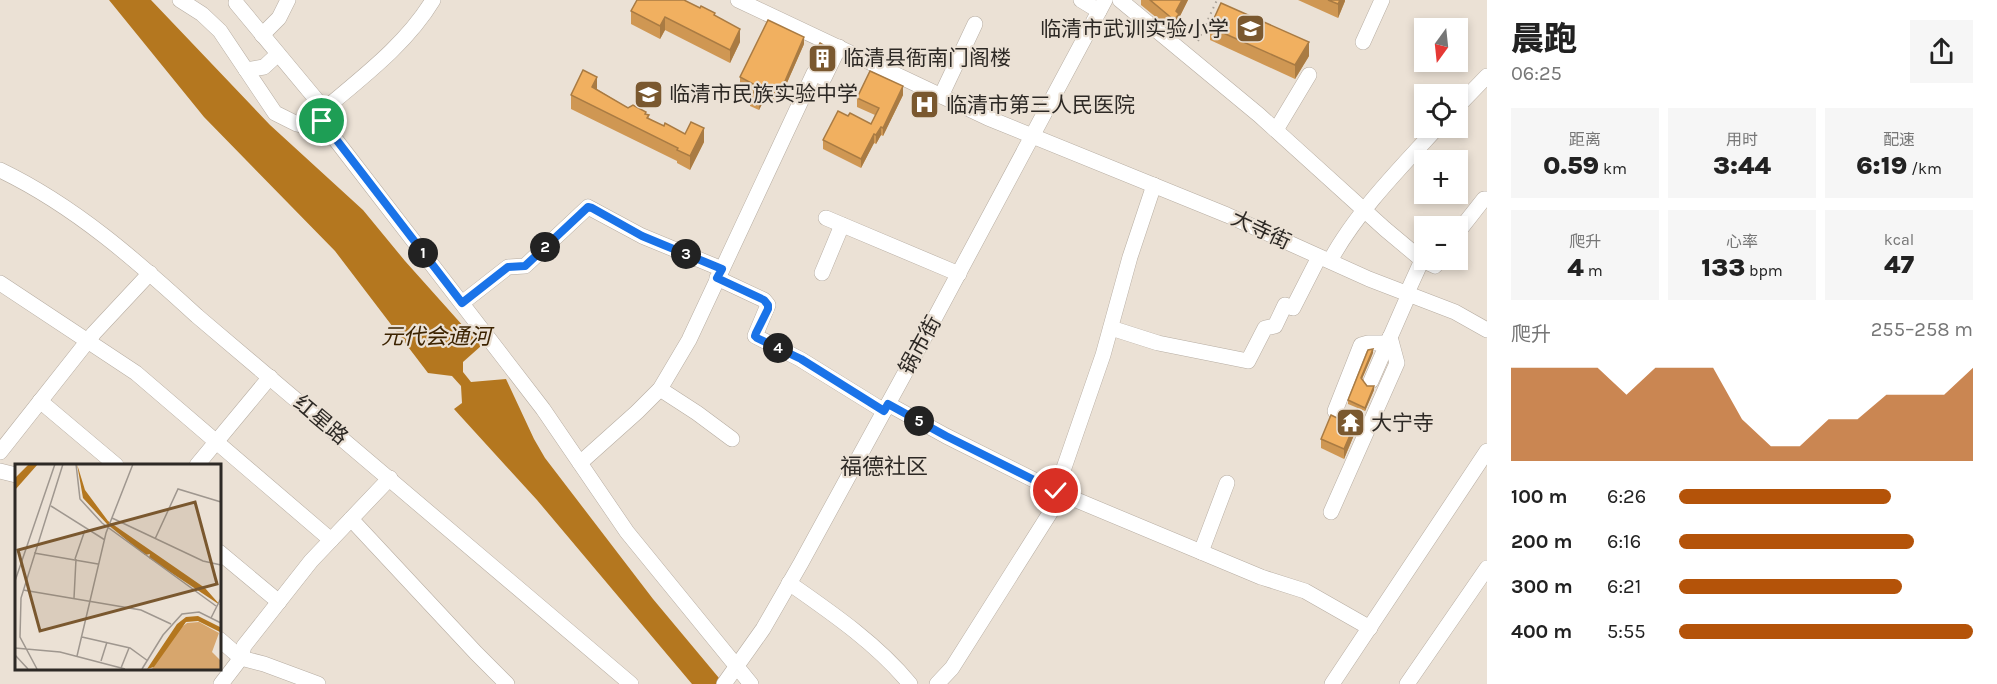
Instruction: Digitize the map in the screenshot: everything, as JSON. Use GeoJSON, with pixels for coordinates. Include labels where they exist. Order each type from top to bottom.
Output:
{"type":"FeatureCollection","features":[{"type":"Feature","properties":{"kind":"street"},"geometry":{"type":"LineString","coordinates":[[180,0],[202,14],[220,31],[275,113],[297,124],[332,135]]}},
{"type":"Feature","properties":{"kind":"street"},"geometry":{"type":"LineString","coordinates":[[262,35],[279,18],[288,0]]}},
{"type":"Feature","properties":{"kind":"street"},"geometry":{"type":"LineString","coordinates":[[433,0],[415,26],[381,61],[325,110],[322,121],[543,409],[627,532],[751,684]]}},
{"type":"Feature","properties":{"kind":"street","name":"大寺街"},"geometry":{"type":"LineString","coordinates":[[738,0],[941,96],[1485,325]]}},
{"type":"Feature","properties":{"kind":"street"},"geometry":{"type":"LineString","coordinates":[[1081,0],[1102,6]]}},
{"type":"Feature","properties":{"kind":"street"},"geometry":{"type":"LineString","coordinates":[[1120,0],[1276,130],[1414,253]]}},
{"type":"Feature","properties":{"kind":"street"},"geometry":{"type":"LineString","coordinates":[[1363,42],[1382,0]]}},
{"type":"Feature","properties":{"kind":"street"},"geometry":{"type":"LineString","coordinates":[[236,3],[325,110]]}},
{"type":"Feature","properties":{"kind":"street","name":"锅市街"},"geometry":{"type":"LineString","coordinates":[[724,684],[763,628],[789,583],[959,274],[1102,6]]}},
{"type":"Feature","properties":{"kind":"street"},"geometry":{"type":"LineString","coordinates":[[941,96],[975,24]]}},
{"type":"Feature","properties":{"kind":"street"},"geometry":{"type":"LineString","coordinates":[[579,463],[637,412],[660,388],[689,340],[814,73],[824,78],[839,47]]}},
{"type":"Feature","properties":{"kind":"street"},"geometry":{"type":"LineString","coordinates":[[246,70],[264,68],[278,54]]}},
{"type":"Feature","properties":{"kind":"street"},"geometry":{"type":"LineString","coordinates":[[1276,130],[1309,75]]}},
{"type":"Feature","properties":{"kind":"street"},"geometry":{"type":"LineString","coordinates":[[1468,96],[1487,76]]}},
{"type":"Feature","properties":{"kind":"street"},"geometry":{"type":"LineString","coordinates":[[1111,328],[1158,343],[1248,361],[1264,328],[1275,326],[1285,305],[1293,308],[1324,259],[1428,138]]}},
{"type":"Feature","properties":{"kind":"street","name":"红星路"},"geometry":{"type":"LineString","coordinates":[[0,170],[28,183],[66,207],[150,273],[197,316],[631,684]]}},
{"type":"Feature","properties":{"kind":"street"},"geometry":{"type":"LineString","coordinates":[[937,684],[952,668],[1059,493],[1154,185]]}},
{"type":"Feature","properties":{"kind":"street"},"geometry":{"type":"LineString","coordinates":[[1468,219],[1484,199],[1487,199]]}},
{"type":"Feature","properties":{"kind":"street"},"geometry":{"type":"LineString","coordinates":[[462,303],[508,267],[525,266],[588,207],[719,274],[764,300],[768,305],[755,336],[886,407],[1059,493],[1261,578],[1305,591],[1370,628]]}},
{"type":"Feature","properties":{"kind":"street"},"geometry":{"type":"LineString","coordinates":[[826,218],[959,274]]}},
{"type":"Feature","properties":{"kind":"street"},"geometry":{"type":"LineString","coordinates":[[822,273],[842,225]]}},
{"type":"Feature","properties":{"kind":"street"},"geometry":{"type":"LineString","coordinates":[[1371,381],[1418,270]]}},
{"type":"Feature","properties":{"kind":"street"},"geometry":{"type":"LineString","coordinates":[[0,452],[88,341],[150,273]]}},
{"type":"Feature","properties":{"kind":"street"},"geometry":{"type":"LineString","coordinates":[[0,283],[136,374],[332,540]]}},
{"type":"Feature","properties":{"kind":"street"},"geometry":{"type":"LineString","coordinates":[[1335,411],[1361,345],[1389,340]]}},
{"type":"Feature","properties":{"kind":"street"},"geometry":{"type":"LineString","coordinates":[[1331,512],[1397,363],[1389,340]]}},
{"type":"Feature","properties":{"kind":"street"},"geometry":{"type":"LineString","coordinates":[[198,464],[270,377]]}},
{"type":"Feature","properties":{"kind":"street"},"geometry":{"type":"LineString","coordinates":[[660,388],[732,439]]}},
{"type":"Feature","properties":{"kind":"street"},"geometry":{"type":"LineString","coordinates":[[40,401],[115,464]]}},
{"type":"Feature","properties":{"kind":"street"},"geometry":{"type":"LineString","coordinates":[[1332,684],[1487,451]]}},
{"type":"Feature","properties":{"kind":"street"},"geometry":{"type":"LineString","coordinates":[[0,471],[15,476]]}},
{"type":"Feature","properties":{"kind":"street"},"geometry":{"type":"LineString","coordinates":[[221,684],[241,658],[244,646],[310,561],[390,478]]}},
{"type":"Feature","properties":{"kind":"street"},"geometry":{"type":"LineString","coordinates":[[1201,552],[1227,483]]}},
{"type":"Feature","properties":{"kind":"street"},"geometry":{"type":"LineString","coordinates":[[351,519],[507,684]]}},
{"type":"Feature","properties":{"kind":"street"},"geometry":{"type":"LineString","coordinates":[[220,553],[279,602]]}},
{"type":"Feature","properties":{"kind":"street"},"geometry":{"type":"LineString","coordinates":[[1407,684],[1487,568]]}},
{"type":"Feature","properties":{"kind":"street"},"geometry":{"type":"LineString","coordinates":[[789,583],[840,619],[901,673],[910,684]]}},
{"type":"Feature","properties":{"kind":"street"},"geometry":{"type":"LineString","coordinates":[[220,640],[241,658],[318,684]]}},
{"type":"Feature","properties":{"kind":"path"},"geometry":{"type":"LineString","coordinates":[[1198,41],[1216,0]]}},
{"type":"Feature","properties":{"kind":"water","name":"元代会通河"},"geometry":{"type":"Polygon","coordinates":[[[109,0],[151,0],[270,125],[363,210],[481,346],[463,362],[463,372],[471,382],[506,379],[545,458],[653,599],[724,684],[692,684],[537,500],[454,409],[462,403],[461,386],[452,376],[428,373],[335,251],[204,117],[109,0]]]}},
{"type":"Feature","properties":{"kind":"building"},"geometry":{"type":"Polygon","coordinates":[[[637,0],[684,0],[715,13],[714,15],[740,29],[730,50],[665,17],[660,26],[631,11],[637,0]]]}},
{"type":"Feature","properties":{"kind":"building"},"geometry":{"type":"Polygon","coordinates":[[[1150,0],[1182,0],[1176,11],[1179,14],[1174,20],[1150,0]]]}},
{"type":"Feature","properties":{"kind":"building"},"geometry":{"type":"Polygon","coordinates":[[[1328,0],[1340,0],[1338,4],[1328,0]]]}},
{"type":"Feature","properties":{"kind":"building"},"geometry":{"type":"Polygon","coordinates":[[[1221,3],[1309,42],[1295,65],[1210,27],[1221,3]]]}},
{"type":"Feature","properties":{"kind":"building"},"geometry":{"type":"Polygon","coordinates":[[[768,20],[804,37],[779,95],[766,90],[759,104],[750,99],[757,86],[740,77],[768,20]]]}},
{"type":"Feature","properties":{"kind":"building"},"geometry":{"type":"Polygon","coordinates":[[[820,43],[825,46],[820,57],[814,54],[820,43]]]}},
{"type":"Feature","properties":{"kind":"building"},"geometry":{"type":"Polygon","coordinates":[[[583,70],[597,77],[592,87],[628,108],[633,105],[646,112],[645,114],[649,115],[647,118],[664,126],[665,123],[685,134],[691,122],[704,128],[690,156],[571,95],[583,70]]]}},
{"type":"Feature","properties":{"kind":"building"},"geometry":{"type":"Polygon","coordinates":[[[870,71],[903,86],[883,128],[881,127],[876,135],[874,134],[861,159],[823,140],[838,111],[848,116],[850,113],[871,124],[879,108],[857,98],[870,71]]]}},
{"type":"Feature","properties":{"kind":"building"},"geometry":{"type":"Polygon","coordinates":[[[1373,349],[1361,378],[1367,386],[1374,386],[1365,408],[1348,400],[1368,350],[1373,349]]]}},
{"type":"Feature","properties":{"kind":"building"},"geometry":{"type":"Polygon","coordinates":[[[1331,415],[1354,426],[1344,449],[1321,439],[1331,415]]]}},
{"type":"Feature","properties":{"kind":"place","name":"临清市武训实验小学"},"geometry":{"type":"Point","coordinates":[1250,29]}},
{"type":"Feature","properties":{"kind":"place","name":"临清县衙南门阁楼"},"geometry":{"type":"Point","coordinates":[822,58]}},
{"type":"Feature","properties":{"kind":"place","name":"临清市民族实验中学"},"geometry":{"type":"Point","coordinates":[648,94]}},
{"type":"Feature","properties":{"kind":"place","name":"临清市第三人民医院"},"geometry":{"type":"Point","coordinates":[925,105]}},
{"type":"Feature","properties":{"kind":"place","name":"大宁寺"},"geometry":{"type":"Point","coordinates":[1350,423]}},
{"type":"Feature","properties":{"kind":"district","name":"福德社区"},"geometry":{"type":"Point","coordinates":[884,467]}},
{"type":"Feature","properties":{"kind":"route"},"geometry":{"type":"LineString","coordinates":[[322,121],[462,303],[508,267],[525,266],[588,207],[592,208],[642,236],[722,269],[717,278],[764,300],[768,309],[756,333],[757,338],[801,359],[884,411],[888,404],[1056,491]]}}]}
